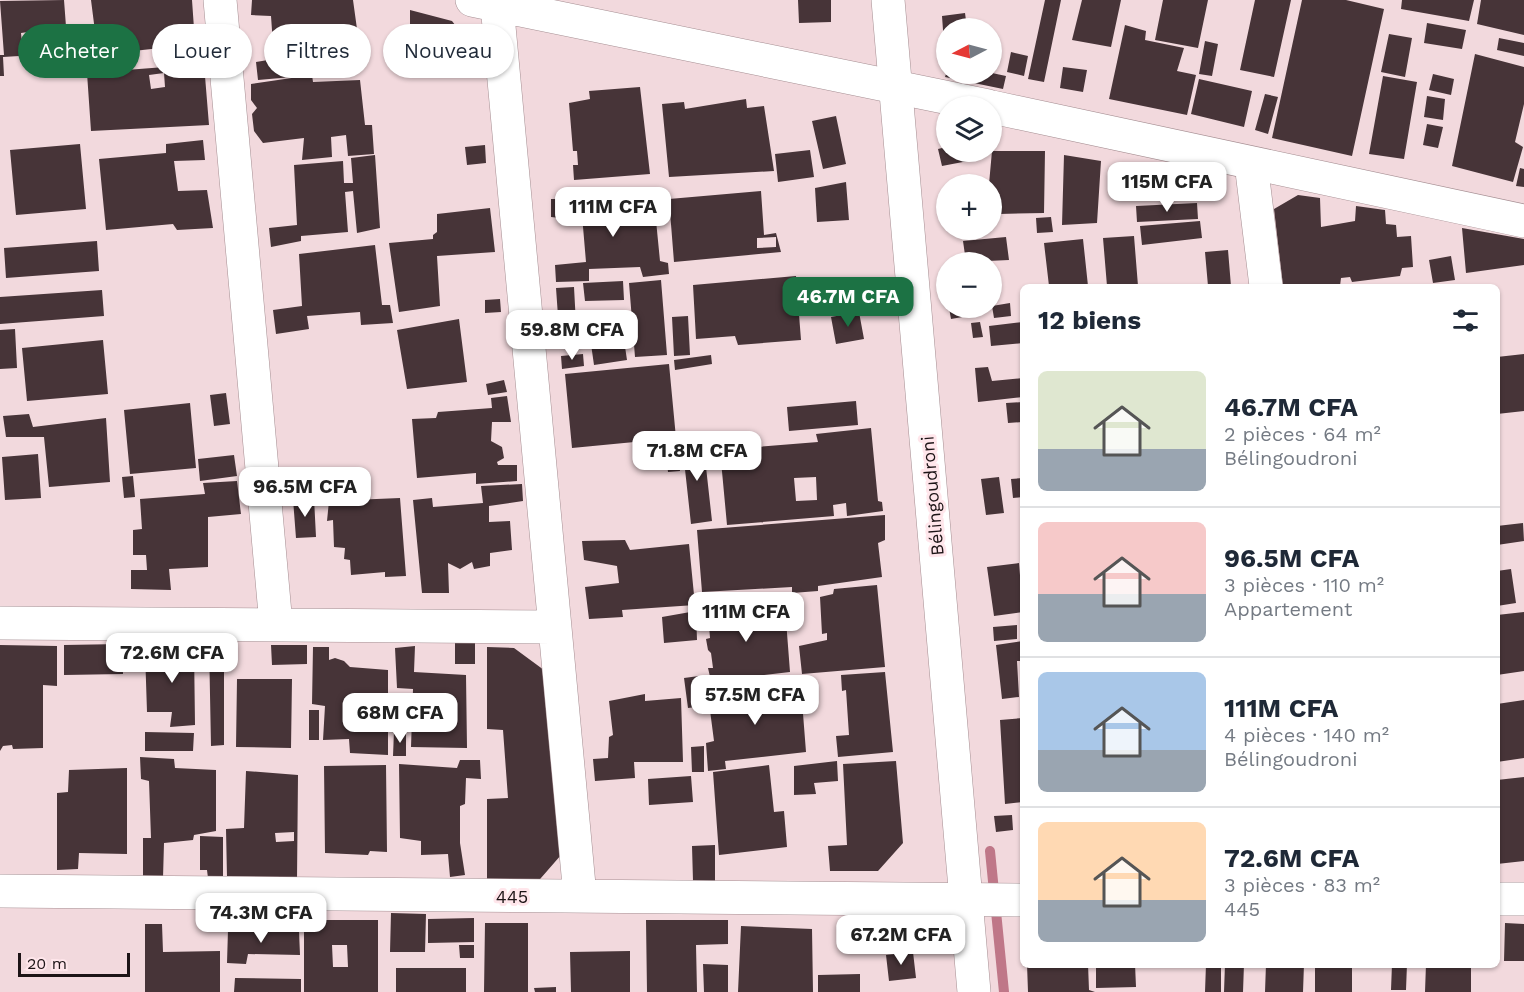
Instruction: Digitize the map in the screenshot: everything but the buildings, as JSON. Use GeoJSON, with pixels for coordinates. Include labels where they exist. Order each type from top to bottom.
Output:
{"type":"FeatureCollection","features":[{"type":"Feature","properties":{"kind":"street"},"geometry":{"type":"LineString","coordinates":[[220,0],[276,625]]}},
{"type":"Feature","properties":{"kind":"street","name":"Bélingoudroni"},"geometry":{"type":"LineString","coordinates":[[888,0],[975,992]]}},
{"type":"Feature","properties":{"kind":"street"},"geometry":{"type":"LineString","coordinates":[[580,896],[554,627],[485,3],[938,96]]}},
{"type":"Feature","properties":{"kind":"street"},"geometry":{"type":"LineString","coordinates":[[1002,110],[1524,221]]}},
{"type":"Feature","properties":{"kind":"street"},"geometry":{"type":"LineString","coordinates":[[1251,163],[1266,284]]}},
{"type":"Feature","properties":{"kind":"street"},"geometry":{"type":"LineString","coordinates":[[0,623],[554,627]]}},
{"type":"Feature","properties":{"kind":"street","name":"445"},"geometry":{"type":"LineString","coordinates":[[0,891],[1020,900]]}},
{"type":"Feature","properties":{"kind":"street"},"geometry":{"type":"LineString","coordinates":[[1500,899],[1524,899]]}},
{"type":"Feature","properties":{"kind":"waterway"},"geometry":{"type":"LineString","coordinates":[[990,851],[1004,992]]}}]}
